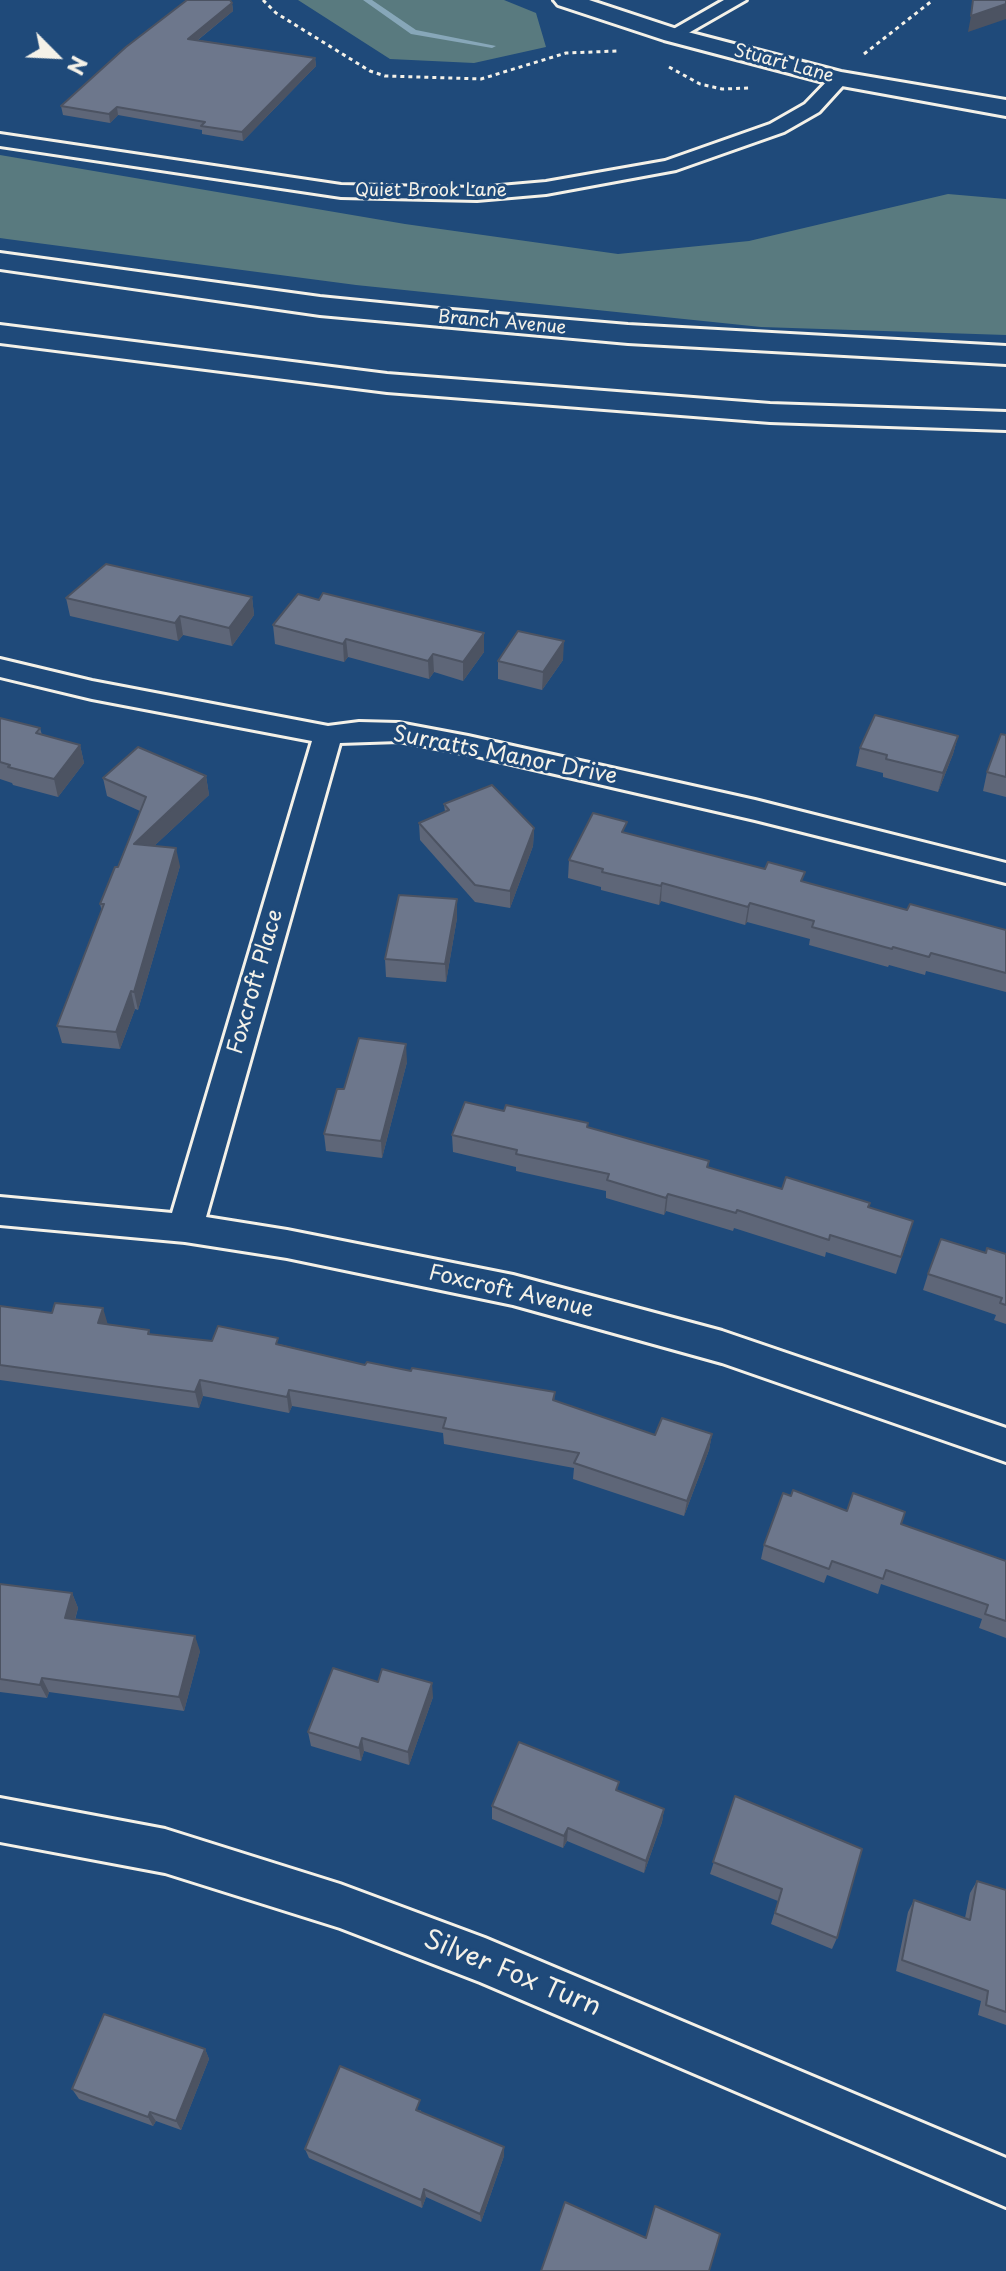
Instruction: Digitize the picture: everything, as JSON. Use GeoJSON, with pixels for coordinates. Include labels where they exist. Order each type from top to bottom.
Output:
{"type":"FeatureCollection","features":[{"type":"Feature","properties":{"kind":"main road","name":"Stuart Lane"},"geometry":{"type":"LineString","coordinates":[[566,0],[672,35],[834,78],[1006,108]]}},
{"type":"Feature","properties":{"kind":"main road","name":"Branch Avenue"},"geometry":{"type":"LineString","coordinates":[[0,261],[320,306],[425,317],[628,334],[1006,355]]}},
{"type":"Feature","properties":{"kind":"main road"},"geometry":{"type":"LineString","coordinates":[[0,334],[403,384],[770,413],[1006,421]]}},
{"type":"Feature","properties":{"kind":"street"},"geometry":{"type":"LineString","coordinates":[[672,35],[737,0]]}},
{"type":"Feature","properties":{"kind":"street","name":"Quiet Brook Lane"},"geometry":{"type":"LineString","coordinates":[[0,140],[341,191],[477,194],[546,188],[669,166],[777,128],[812,108],[834,78]]}},
{"type":"Feature","properties":{"kind":"street","name":"Surratts Manor Drive"},"geometry":{"type":"LineString","coordinates":[[0,668],[92,690],[328,735],[359,731],[399,732],[468,745],[755,810],[1006,873]]}},
{"type":"Feature","properties":{"kind":"street","name":"Foxcroft Place"},"geometry":{"type":"LineString","coordinates":[[185,1228],[328,735]]}},
{"type":"Feature","properties":{"kind":"street","name":"Foxcroft Avenue"},"geometry":{"type":"LineString","coordinates":[[0,1211],[185,1228],[387,1263],[619,1317],[722,1347],[1006,1445]]}},
{"type":"Feature","properties":{"kind":"street","name":"Silver Fox Turn"},"geometry":{"type":"LineString","coordinates":[[0,1820],[165,1851],[340,1906],[498,1966],[1006,2183]]}},
{"type":"Feature","properties":{"kind":"path"},"geometry":{"type":"LineString","coordinates":[[263,0],[276,13],[370,71],[385,76],[481,79],[566,53],[613,50],[626,53]]}},
{"type":"Feature","properties":{"kind":"path"},"geometry":{"type":"LineString","coordinates":[[664,65],[700,84],[722,89],[795,86],[834,78],[933,0]]}},
{"type":"Feature","properties":{"kind":"green space"},"geometry":{"type":"Polygon","coordinates":[[[298,0],[504,0],[536,13],[546,47],[474,63],[390,59],[298,0]]]}},
{"type":"Feature","properties":{"kind":"green space"},"geometry":{"type":"Polygon","coordinates":[[[0,155],[405,224],[618,254],[749,241],[948,194],[1006,199],[1006,335],[761,327],[356,285],[0,238],[0,155]]]}},
{"type":"Feature","properties":{"kind":"building"},"geometry":{"type":"Polygon","coordinates":[[[187,0],[230,0],[232,3],[188,39],[315,58],[242,132],[201,126],[205,122],[117,107],[109,114],[61,106],[126,47],[187,0]]]}},
{"type":"Feature","properties":{"kind":"building"},"geometry":{"type":"Polygon","coordinates":[[[973,0],[1006,0],[1006,4],[971,16],[973,0]]]}},
{"type":"Feature","properties":{"kind":"building"},"geometry":{"type":"Polygon","coordinates":[[[106,564],[252,597],[229,628],[180,616],[175,623],[66,598],[106,564]]]}},
{"type":"Feature","properties":{"kind":"building"},"geometry":{"type":"Polygon","coordinates":[[[323,593],[484,633],[463,662],[433,654],[428,661],[346,639],[343,644],[273,625],[298,594],[319,600],[323,593]]]}},
{"type":"Feature","properties":{"kind":"building"},"geometry":{"type":"Polygon","coordinates":[[[518,631],[564,641],[543,672],[498,661],[518,631]]]}},
{"type":"Feature","properties":{"kind":"building"},"geometry":{"type":"Polygon","coordinates":[[[875,715],[958,736],[943,773],[886,759],[887,755],[860,748],[875,715]]]}},
{"type":"Feature","properties":{"kind":"building"},"geometry":{"type":"Polygon","coordinates":[[[0,718],[40,728],[36,733],[80,745],[54,779],[8,767],[10,765],[0,762],[0,718]]]}},
{"type":"Feature","properties":{"kind":"building"},"geometry":{"type":"Polygon","coordinates":[[[1001,734],[1006,735],[1006,777],[987,772],[1001,734]]]}},
{"type":"Feature","properties":{"kind":"building"},"geometry":{"type":"Polygon","coordinates":[[[138,747],[206,776],[134,844],[176,848],[134,992],[131,991],[116,1032],[57,1026],[104,904],[100,904],[146,797],[103,778],[138,747]]]}},
{"type":"Feature","properties":{"kind":"building"},"geometry":{"type":"Polygon","coordinates":[[[492,785],[534,828],[510,891],[475,885],[419,823],[449,810],[444,804],[492,785]]]}},
{"type":"Feature","properties":{"kind":"building"},"geometry":{"type":"Polygon","coordinates":[[[593,813],[627,822],[622,832],[765,869],[768,862],[805,872],[801,881],[907,910],[910,904],[1006,930],[1006,973],[931,953],[929,957],[892,949],[812,927],[814,921],[750,903],[748,907],[662,883],[661,886],[602,872],[603,869],[569,860],[593,813]]]}},
{"type":"Feature","properties":{"kind":"building"},"geometry":{"type":"Polygon","coordinates":[[[399,895],[457,899],[445,964],[385,959],[399,895]]]}},
{"type":"Feature","properties":{"kind":"building"},"geometry":{"type":"Polygon","coordinates":[[[359,1038],[406,1044],[381,1141],[324,1134],[337,1089],[344,1089],[359,1038]]]}},
{"type":"Feature","properties":{"kind":"building"},"geometry":{"type":"Polygon","coordinates":[[[465,1102],[504,1111],[506,1105],[588,1123],[587,1127],[709,1161],[707,1167],[782,1189],[786,1177],[870,1203],[868,1207],[913,1221],[901,1257],[830,1235],[829,1240],[737,1210],[736,1213],[668,1194],[666,1198],[607,1180],[609,1174],[516,1154],[517,1150],[452,1135],[465,1102]]]}},
{"type":"Feature","properties":{"kind":"building"},"geometry":{"type":"Polygon","coordinates":[[[941,1239],[986,1253],[987,1248],[1006,1254],[1006,1305],[1000,1303],[1002,1298],[928,1274],[941,1239]]]}},
{"type":"Feature","properties":{"kind":"building"},"geometry":{"type":"Polygon","coordinates":[[[55,1303],[103,1308],[98,1323],[149,1330],[148,1334],[212,1341],[218,1326],[278,1338],[276,1344],[365,1365],[367,1362],[411,1371],[412,1368],[555,1392],[553,1400],[655,1435],[662,1418],[712,1434],[687,1501],[574,1463],[579,1453],[443,1428],[446,1418],[289,1390],[287,1397],[200,1380],[195,1392],[0,1365],[0,1306],[52,1313],[55,1303]]]}},
{"type":"Feature","properties":{"kind":"building"},"geometry":{"type":"Polygon","coordinates":[[[793,1490],[847,1511],[853,1493],[905,1512],[901,1524],[1006,1561],[1006,1621],[985,1614],[988,1605],[886,1570],[883,1579],[832,1561],[829,1569],[764,1545],[783,1493],[791,1496],[793,1490]]]}},
{"type":"Feature","properties":{"kind":"building"},"geometry":{"type":"Polygon","coordinates":[[[0,1584],[72,1593],[65,1618],[195,1636],[179,1697],[42,1678],[40,1685],[0,1679],[0,1584]]]}},
{"type":"Feature","properties":{"kind":"building"},"geometry":{"type":"Polygon","coordinates":[[[333,1668],[378,1682],[382,1669],[432,1683],[408,1752],[362,1738],[359,1748],[308,1732],[333,1668]]]}},
{"type":"Feature","properties":{"kind":"building"},"geometry":{"type":"Polygon","coordinates":[[[519,1742],[619,1782],[616,1790],[664,1809],[646,1861],[568,1828],[564,1836],[492,1806],[519,1742]]]}},
{"type":"Feature","properties":{"kind":"building"},"geometry":{"type":"Polygon","coordinates":[[[735,1796],[862,1849],[837,1938],[775,1913],[782,1889],[713,1862],[735,1796]]]}},
{"type":"Feature","properties":{"kind":"building"},"geometry":{"type":"Polygon","coordinates":[[[977,1881],[1006,1890],[1006,2012],[986,2005],[988,1991],[902,1960],[914,1900],[970,1920],[977,1881]]]}},
{"type":"Feature","properties":{"kind":"building"},"geometry":{"type":"Polygon","coordinates":[[[104,2014],[205,2049],[176,2121],[150,2112],[148,2117],[72,2089],[104,2014]]]}},
{"type":"Feature","properties":{"kind":"building"},"geometry":{"type":"Polygon","coordinates":[[[340,2066],[420,2100],[416,2110],[504,2147],[480,2214],[424,2189],[421,2200],[305,2149],[340,2066]]]}},
{"type":"Feature","properties":{"kind":"building"},"geometry":{"type":"Polygon","coordinates":[[[565,2202],[646,2238],[655,2206],[720,2234],[709,2271],[541,2271],[565,2202]]]}},
{"type":"Feature","properties":{"kind":"waterway"},"geometry":{"type":"LineString","coordinates":[[367,0],[414,32],[492,46]]}}]}
